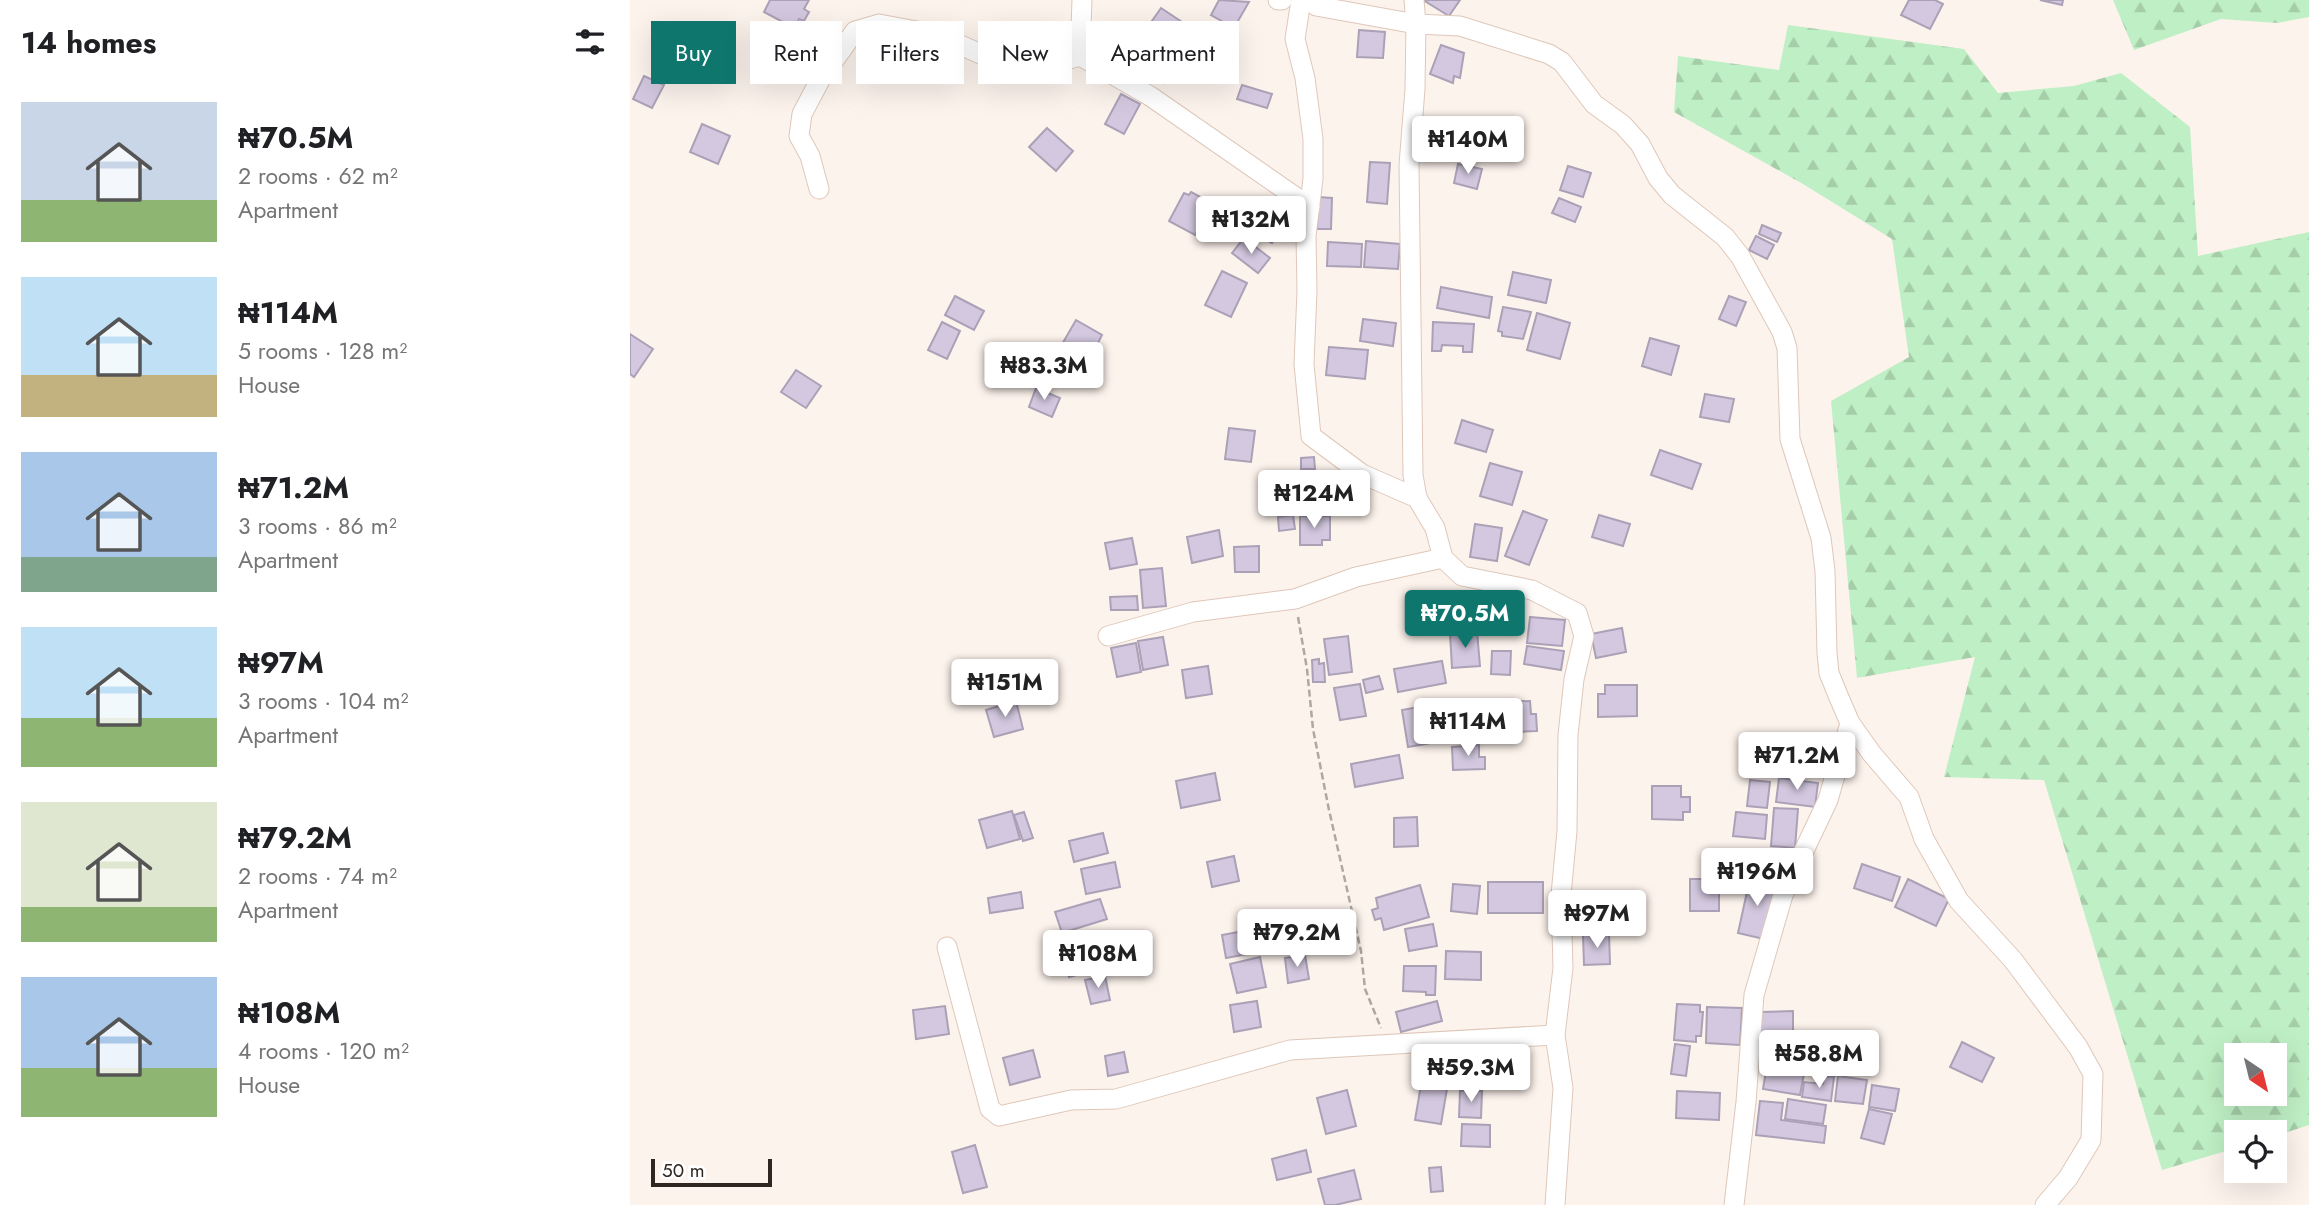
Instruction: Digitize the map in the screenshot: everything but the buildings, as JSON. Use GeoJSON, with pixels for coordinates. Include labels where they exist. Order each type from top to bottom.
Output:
{"type":"FeatureCollection","features":[{"type":"Feature","properties":{"kind":"street"},"geometry":{"type":"LineString","coordinates":[[1080,56],[1082,0]]}},
{"type":"Feature","properties":{"kind":"street"},"geometry":{"type":"LineString","coordinates":[[1301,0],[1295,38],[1306,78],[1313,139],[1313,179],[1306,236],[1304,364],[1311,436],[1362,474],[1416,498]]}},
{"type":"Feature","properties":{"kind":"street"},"geometry":{"type":"LineString","coordinates":[[1312,0],[1316,6],[1416,24],[1460,26],[1549,54],[1562,62],[1594,104],[1623,125],[1640,144],[1658,178],[1672,195],[1725,237],[1752,275],[1782,332],[1787,348],[1790,439],[1821,538],[1829,673],[1850,723],[1872,754],[1909,797],[1923,839],[1959,901],[2013,960],[2078,1047],[2093,1074],[2091,1140],[2068,1178],[2045,1205]]}},
{"type":"Feature","properties":{"kind":"street"},"geometry":{"type":"LineString","coordinates":[[1414,0],[1415,89],[1409,165],[1408,245],[1413,474],[1416,498],[1435,528],[1443,558],[1462,576],[1532,590],[1554,600],[1577,613],[1584,636],[1574,679],[1568,735],[1567,831],[1561,895],[1563,968],[1555,1035],[1563,1088],[1555,1205]]}},
{"type":"Feature","properties":{"kind":"street"},"geometry":{"type":"LineString","coordinates":[[820,189],[810,156],[799,136],[802,114],[820,80],[855,31],[879,24],[938,35],[994,60],[1055,63],[1080,56],[1150,96],[1310,207]]}},
{"type":"Feature","properties":{"kind":"street"},"geometry":{"type":"LineString","coordinates":[[1108,636],[1193,612],[1295,599],[1356,577],[1443,558]]}},
{"type":"Feature","properties":{"kind":"street"},"geometry":{"type":"LineString","coordinates":[[1734,1205],[1746,1102],[1754,995],[1783,895],[1828,800],[1850,723]]}},
{"type":"Feature","properties":{"kind":"street"},"geometry":{"type":"LineString","coordinates":[[947,947],[990,1109],[999,1116],[1072,1100],[1116,1099],[1290,1050],[1555,1035]]}},
{"type":"Feature","properties":{"kind":"path"},"geometry":{"type":"LineString","coordinates":[[1295,599],[1307,669],[1313,729],[1361,950],[1365,989],[1388,1044]]}},
{"type":"Feature","properties":{"kind":"green space"},"geometry":{"type":"Polygon","coordinates":[[[2113,0],[2309,0],[2309,17],[2277,23],[2221,19],[2134,50],[2113,0]]]}},
{"type":"Feature","properties":{"kind":"green space"},"geometry":{"type":"Polygon","coordinates":[[[1788,25],[1964,49],[1998,93],[2074,86],[2121,73],[2190,127],[2198,256],[2309,232],[2309,1125],[2287,1132],[2287,1120],[2224,1120],[2224,1152],[2162,1170],[2044,780],[1944,777],[1975,657],[1857,678],[1831,401],[1909,357],[1892,239],[1803,184],[1674,112],[1678,56],[1779,70],[1788,25]]]}}]}
